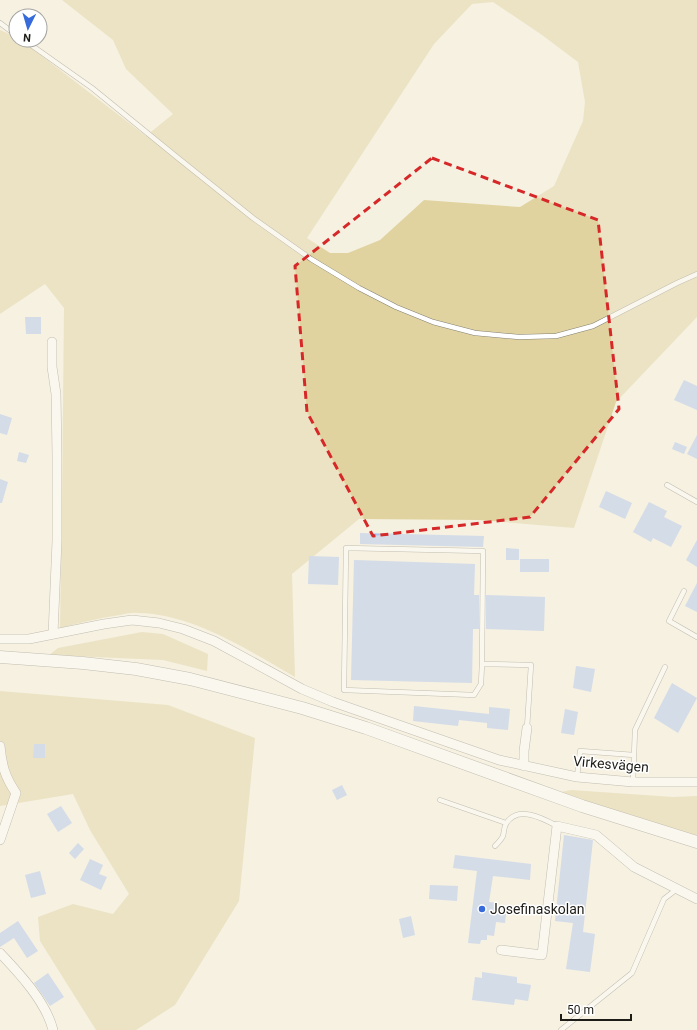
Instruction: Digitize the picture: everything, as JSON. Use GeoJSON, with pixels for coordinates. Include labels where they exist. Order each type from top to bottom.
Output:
{"type":"FeatureCollection","features":[{"type":"Feature","properties":{"kind":"main road"},"geometry":{"type":"LineString","coordinates":[[0,657],[83,663],[136,670],[190,679],[295,706],[366,728],[582,806],[697,842]]}},
{"type":"Feature","properties":{"kind":"street"},"geometry":{"type":"LineString","coordinates":[[52,342],[52,367],[56,394],[57,455],[57,541],[53,634]]}},
{"type":"Feature","properties":{"kind":"street","name":"Virkesvägen"},"geometry":{"type":"LineString","coordinates":[[0,639],[29,639],[132,620],[159,623],[183,629],[214,641],[302,689],[326,700],[499,760],[577,777],[633,782],[697,782]]}},
{"type":"Feature","properties":{"kind":"street"},"geometry":{"type":"LineString","coordinates":[[524,766],[524,751],[528,728]]}},
{"type":"Feature","properties":{"kind":"street"},"geometry":{"type":"LineString","coordinates":[[0,746],[2,764],[8,781],[16,793],[0,840]]}},
{"type":"Feature","properties":{"kind":"street"},"geometry":{"type":"LineString","coordinates":[[501,950],[542,955],[557,826],[596,835],[634,867],[697,899]]}},
{"type":"Feature","properties":{"kind":"street"},"geometry":{"type":"LineString","coordinates":[[0,953],[26,981],[50,1020],[53,1030]]}},
{"type":"Feature","properties":{"kind":"lane"},"geometry":{"type":"LineString","coordinates":[[35,48],[92,88],[253,218],[311,259],[396,307],[433,322],[475,333],[519,337],[556,336],[593,326],[697,274]]}},
{"type":"Feature","properties":{"kind":"lane"},"geometry":{"type":"LineString","coordinates":[[666,484],[697,502]]}},
{"type":"Feature","properties":{"kind":"lane"},"geometry":{"type":"LineString","coordinates":[[346,548],[483,551],[482,664],[482,684],[474,695],[344,690],[346,548]]}},
{"type":"Feature","properties":{"kind":"lane"},"geometry":{"type":"LineString","coordinates":[[684,591],[669,621],[697,637]]}},
{"type":"Feature","properties":{"kind":"lane"},"geometry":{"type":"LineString","coordinates":[[482,664],[531,665],[528,728]]}},
{"type":"Feature","properties":{"kind":"lane"},"geometry":{"type":"LineString","coordinates":[[633,782],[635,730],[665,667]]}},
{"type":"Feature","properties":{"kind":"lane"},"geometry":{"type":"LineString","coordinates":[[577,777],[580,751],[634,755]]}},
{"type":"Feature","properties":{"kind":"lane"},"geometry":{"type":"LineString","coordinates":[[440,800],[506,823]]}},
{"type":"Feature","properties":{"kind":"lane"},"geometry":{"type":"LineString","coordinates":[[495,846],[502,838],[506,823],[519,814],[538,816],[557,826]]}},
{"type":"Feature","properties":{"kind":"lane"},"geometry":{"type":"LineString","coordinates":[[561,1030],[632,973],[664,899],[677,889]]}},
{"type":"Feature","properties":{"kind":"highlighted area"},"geometry":{"type":"Polygon","coordinates":[[[432,158],[598,220],[619,409],[530,517],[373,536],[307,412],[295,266],[432,158]]]}},
{"type":"Feature","properties":{"kind":"shaded area"},"geometry":{"type":"Polygon","coordinates":[[[62,0],[697,0],[697,317],[616,402],[574,528],[479,520],[359,519],[292,574],[295,677],[220,635],[179,620],[159,615],[131,613],[60,628],[64,308],[45,284],[0,314],[0,30],[8,34],[8,48],[31,48],[146,136],[173,114],[126,69],[113,40],[62,0]],[[493,2],[472,4],[434,44],[307,238],[330,253],[348,253],[380,240],[424,200],[520,207],[554,186],[583,121],[585,102],[578,62],[542,35],[493,2]]]}},
{"type":"Feature","properties":{"kind":"shaded area"},"geometry":{"type":"Polygon","coordinates":[[[142,632],[163,634],[208,654],[207,671],[163,660],[49,655],[58,648],[142,632]]]}},
{"type":"Feature","properties":{"kind":"shaded area"},"geometry":{"type":"Polygon","coordinates":[[[0,691],[168,705],[255,738],[239,901],[175,1005],[136,1030],[96,1030],[40,941],[38,917],[73,904],[113,914],[129,894],[90,830],[73,794],[0,806],[0,691]]]}},
{"type":"Feature","properties":{"kind":"shaded area"},"geometry":{"type":"Polygon","coordinates":[[[571,790],[673,797],[697,796],[697,837],[556,793],[571,790]]]}},
{"type":"Feature","properties":{"kind":"building"},"geometry":{"type":"Polygon","coordinates":[[[25,317],[41,317],[41,334],[26,334],[25,317]]]}},
{"type":"Feature","properties":{"kind":"building"},"geometry":{"type":"Polygon","coordinates":[[[684,380],[697,386],[697,410],[674,400],[684,380]]]}},
{"type":"Feature","properties":{"kind":"building"},"geometry":{"type":"Polygon","coordinates":[[[0,414],[12,418],[7,435],[0,433],[0,414]]]}},
{"type":"Feature","properties":{"kind":"building"},"geometry":{"type":"Polygon","coordinates":[[[697,435],[697,459],[687,454],[697,435]]]}},
{"type":"Feature","properties":{"kind":"building"},"geometry":{"type":"Polygon","coordinates":[[[675,442],[687,447],[684,454],[672,449],[675,442]]]}},
{"type":"Feature","properties":{"kind":"building"},"geometry":{"type":"Polygon","coordinates":[[[19,452],[29,455],[26,463],[17,461],[19,452]]]}},
{"type":"Feature","properties":{"kind":"building"},"geometry":{"type":"Polygon","coordinates":[[[0,479],[8,482],[2,503],[0,503],[0,479]]]}},
{"type":"Feature","properties":{"kind":"building"},"geometry":{"type":"Polygon","coordinates":[[[606,491],[632,503],[625,519],[599,507],[606,491]]]}},
{"type":"Feature","properties":{"kind":"building"},"geometry":{"type":"Polygon","coordinates":[[[649,502],[667,511],[664,517],[682,526],[671,547],[653,538],[651,542],[633,532],[649,502]]]}},
{"type":"Feature","properties":{"kind":"building"},"geometry":{"type":"Polygon","coordinates":[[[360,533],[484,536],[483,547],[360,544],[360,533]]]}},
{"type":"Feature","properties":{"kind":"building"},"geometry":{"type":"Polygon","coordinates":[[[697,540],[697,567],[686,560],[697,540]]]}},
{"type":"Feature","properties":{"kind":"building"},"geometry":{"type":"Polygon","coordinates":[[[506,548],[519,549],[519,560],[506,560],[506,548]]]}},
{"type":"Feature","properties":{"kind":"building"},"geometry":{"type":"Polygon","coordinates":[[[309,556],[339,557],[338,585],[308,584],[309,556]]]}},
{"type":"Feature","properties":{"kind":"building"},"geometry":{"type":"Polygon","coordinates":[[[520,559],[549,559],[549,572],[520,572],[520,559]]]}},
{"type":"Feature","properties":{"kind":"building"},"geometry":{"type":"Polygon","coordinates":[[[354,560],[475,564],[474,595],[479,595],[479,629],[473,629],[472,683],[351,680],[354,560]]]}},
{"type":"Feature","properties":{"kind":"building"},"geometry":{"type":"Polygon","coordinates":[[[697,583],[697,612],[685,606],[697,583]]]}},
{"type":"Feature","properties":{"kind":"building"},"geometry":{"type":"Polygon","coordinates":[[[486,595],[545,597],[544,631],[486,629],[486,595]]]}},
{"type":"Feature","properties":{"kind":"building"},"geometry":{"type":"Polygon","coordinates":[[[576,666],[595,669],[591,692],[573,688],[576,666]]]}},
{"type":"Feature","properties":{"kind":"building"},"geometry":{"type":"Polygon","coordinates":[[[672,683],[697,698],[678,733],[654,718],[672,683]]]}},
{"type":"Feature","properties":{"kind":"building"},"geometry":{"type":"Polygon","coordinates":[[[414,706],[489,714],[489,707],[510,709],[508,730],[487,728],[487,723],[459,720],[458,726],[413,721],[414,706]]]}},
{"type":"Feature","properties":{"kind":"building"},"geometry":{"type":"Polygon","coordinates":[[[565,709],[578,712],[574,735],[561,733],[565,709]]]}},
{"type":"Feature","properties":{"kind":"building"},"geometry":{"type":"Polygon","coordinates":[[[34,744],[45,744],[45,758],[33,758],[34,744]]]}},
{"type":"Feature","properties":{"kind":"building"},"geometry":{"type":"Polygon","coordinates":[[[342,785],[347,795],[337,800],[332,790],[342,785]]]}},
{"type":"Feature","properties":{"kind":"building"},"geometry":{"type":"Polygon","coordinates":[[[61,806],[72,823],[58,832],[47,814],[61,806]]]}},
{"type":"Feature","properties":{"kind":"building"},"geometry":{"type":"Polygon","coordinates":[[[564,835],[593,840],[583,932],[595,934],[590,972],[566,969],[573,923],[555,921],[564,835]]]}},
{"type":"Feature","properties":{"kind":"building"},"geometry":{"type":"Polygon","coordinates":[[[78,843],[84,849],[75,859],[69,853],[78,843]]]}},
{"type":"Feature","properties":{"kind":"building"},"geometry":{"type":"Polygon","coordinates":[[[455,855],[531,864],[530,880],[493,876],[489,902],[498,903],[497,913],[506,914],[505,923],[496,922],[494,936],[487,935],[487,940],[481,940],[480,944],[468,943],[477,871],[453,868],[455,855]]]}},
{"type":"Feature","properties":{"kind":"building"},"geometry":{"type":"Polygon","coordinates":[[[90,859],[103,865],[99,874],[107,877],[101,890],[80,880],[90,859]]]}},
{"type":"Feature","properties":{"kind":"building"},"geometry":{"type":"Polygon","coordinates":[[[40,871],[46,894],[31,898],[25,875],[40,871]]]}},
{"type":"Feature","properties":{"kind":"building"},"geometry":{"type":"Polygon","coordinates":[[[430,885],[458,886],[457,901],[429,899],[430,885]]]}},
{"type":"Feature","properties":{"kind":"building"},"geometry":{"type":"Polygon","coordinates":[[[411,916],[415,935],[403,938],[399,919],[411,916]]]}},
{"type":"Feature","properties":{"kind":"building"},"geometry":{"type":"Polygon","coordinates":[[[18,921],[38,951],[27,958],[14,938],[0,947],[0,933],[18,921]]]}},
{"type":"Feature","properties":{"kind":"building"},"geometry":{"type":"Polygon","coordinates":[[[482,972],[517,977],[517,983],[531,985],[528,1001],[515,999],[514,1005],[472,1000],[475,977],[482,978],[482,972]]]}},
{"type":"Feature","properties":{"kind":"building"},"geometry":{"type":"Polygon","coordinates":[[[48,973],[64,997],[50,1006],[34,983],[48,973]]]}},
{"type":"Feature","properties":{"kind":"place","name":"Josefinaskolan"},"geometry":{"type":"Point","coordinates":[482,909]}}]}
